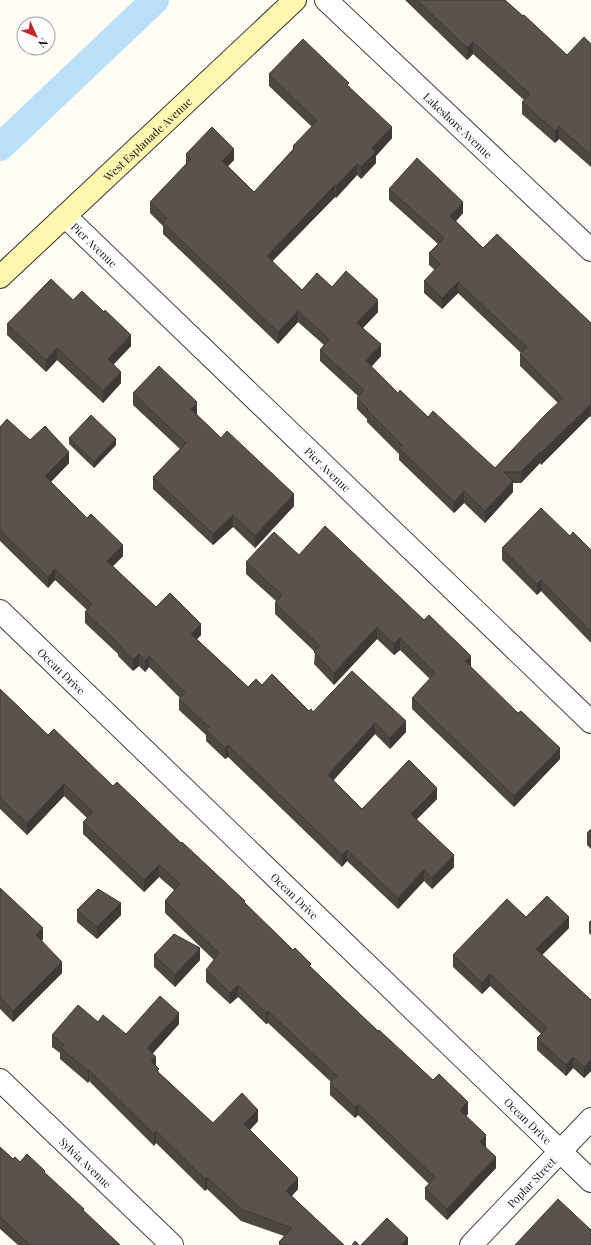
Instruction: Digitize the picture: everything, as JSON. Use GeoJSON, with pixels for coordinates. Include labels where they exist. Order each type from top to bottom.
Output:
{"type":"FeatureCollection","features":[{"type":"Feature","properties":{"kind":"main road","name":"West Esplanade Avenue"},"geometry":{"type":"LineString","coordinates":[[0,278],[295,0]]}},
{"type":"Feature","properties":{"kind":"street","name":"Lakeshore Avenue"},"geometry":{"type":"LineString","coordinates":[[326,0],[591,250]]}},
{"type":"Feature","properties":{"kind":"street","name":"Pier Avenue"},"geometry":{"type":"LineString","coordinates":[[65,216],[591,722]]}},
{"type":"Feature","properties":{"kind":"street","name":"Ocean Drive"},"geometry":{"type":"LineString","coordinates":[[0,610],[591,1181]]}},
{"type":"Feature","properties":{"kind":"street","name":"Sylvia Avenue"},"geometry":{"type":"LineString","coordinates":[[0,1080],[172,1245]]}},
{"type":"Feature","properties":{"kind":"street","name":"Poplar Street"},"geometry":{"type":"LineString","coordinates":[[471,1245],[591,1119]]}},
{"type":"Feature","properties":{"kind":"building"},"geometry":{"type":"Polygon","coordinates":[[[417,0],[505,0],[523,16],[524,15],[567,55],[584,37],[591,44],[591,155],[559,127],[555,131],[522,102],[530,94],[473,42],[467,48],[417,0]]]}},
{"type":"Feature","properties":{"kind":"building"},"geometry":{"type":"Polygon","coordinates":[[[303,39],[349,83],[347,85],[392,127],[372,148],[376,152],[361,167],[357,164],[267,256],[302,290],[317,273],[332,287],[346,271],[378,300],[357,323],[381,344],[366,361],[398,393],[400,390],[428,417],[433,411],[495,468],[563,398],[520,354],[527,347],[458,282],[442,298],[424,281],[440,264],[429,253],[444,238],[389,189],[417,158],[463,202],[450,216],[483,248],[497,234],[591,323],[591,406],[590,405],[541,453],[540,452],[521,472],[504,472],[513,481],[485,511],[464,491],[454,502],[399,448],[402,445],[357,398],[364,390],[320,350],[329,339],[298,311],[278,332],[163,223],[167,218],[150,202],[191,159],[186,154],[212,127],[234,149],[222,161],[254,192],[295,148],[293,146],[317,121],[269,74],[303,39]]]}},
{"type":"Feature","properties":{"kind":"building"},"geometry":{"type":"Polygon","coordinates":[[[51,279],[73,300],[82,291],[104,312],[105,310],[131,335],[108,359],[121,372],[103,391],[57,348],[46,360],[7,324],[51,279]]]}},
{"type":"Feature","properties":{"kind":"building"},"geometry":{"type":"Polygon","coordinates":[[[159,366],[197,402],[191,409],[221,438],[227,431],[294,494],[255,536],[233,515],[213,534],[153,477],[186,443],[133,393],[159,366]]]}},
{"type":"Feature","properties":{"kind":"building"},"geometry":{"type":"Polygon","coordinates":[[[91,415],[116,439],[94,462],[69,438],[91,415]]]}},
{"type":"Feature","properties":{"kind":"building"},"geometry":{"type":"Polygon","coordinates":[[[7,419],[30,440],[45,426],[69,452],[45,476],[87,518],[91,514],[123,545],[107,561],[156,607],[170,593],[201,624],[191,634],[248,687],[256,679],[262,685],[272,674],[309,711],[311,709],[313,712],[352,671],[406,721],[390,738],[375,723],[328,775],[362,809],[409,760],[437,788],[411,814],[454,855],[432,878],[424,870],[398,898],[347,850],[342,855],[228,745],[225,748],[206,730],[209,727],[179,699],[185,693],[149,656],[145,661],[139,654],[133,660],[119,644],[85,612],[92,604],[55,569],[48,577],[0,530],[0,427],[7,419]]]}},
{"type":"Feature","properties":{"kind":"building"},"geometry":{"type":"Polygon","coordinates":[[[541,508],[570,536],[573,532],[591,550],[591,632],[541,580],[537,584],[502,548],[541,508]]]}},
{"type":"Feature","properties":{"kind":"building"},"geometry":{"type":"Polygon","coordinates":[[[325,526],[424,620],[429,615],[471,656],[465,661],[518,713],[521,711],[560,748],[514,796],[412,698],[435,673],[400,638],[394,644],[377,627],[334,673],[314,652],[320,646],[275,603],[282,595],[246,562],[274,532],[299,555],[325,526]]]}},
{"type":"Feature","properties":{"kind":"building"},"geometry":{"type":"Polygon","coordinates":[[[0,689],[48,735],[54,729],[113,786],[117,782],[245,901],[244,902],[293,950],[295,948],[311,964],[309,966],[378,1031],[379,1030],[433,1080],[439,1074],[468,1102],[460,1110],[486,1135],[480,1142],[496,1157],[447,1209],[425,1188],[435,1177],[358,1104],[355,1107],[330,1083],[337,1076],[268,1011],[266,1013],[238,985],[230,993],[206,970],[219,953],[165,901],[180,884],[159,865],[144,880],[83,822],[93,812],[64,784],[27,823],[0,798],[0,689]]]}},
{"type":"Feature","properties":{"kind":"building"},"geometry":{"type":"Polygon","coordinates":[[[591,829],[591,837],[587,833],[591,829]]]}},
{"type":"Feature","properties":{"kind":"building"},"geometry":{"type":"Polygon","coordinates":[[[0,888],[43,928],[36,935],[62,962],[13,1011],[0,997],[0,888]]]}},
{"type":"Feature","properties":{"kind":"building"},"geometry":{"type":"Polygon","coordinates":[[[98,889],[121,903],[97,927],[77,910],[98,889]]]}},
{"type":"Feature","properties":{"kind":"building"},"geometry":{"type":"Polygon","coordinates":[[[547,896],[569,917],[536,949],[591,1000],[591,1060],[584,1067],[573,1057],[566,1065],[537,1038],[547,1028],[490,974],[482,983],[453,955],[507,899],[526,917],[547,896]]]}},
{"type":"Feature","properties":{"kind":"building"},"geometry":{"type":"Polygon","coordinates":[[[174,934],[200,948],[175,975],[154,955],[174,934]]]}},
{"type":"Feature","properties":{"kind":"building"},"geometry":{"type":"Polygon","coordinates":[[[160,996],[179,1013],[147,1048],[156,1057],[151,1061],[159,1069],[157,1071],[213,1123],[242,1093],[258,1110],[244,1124],[298,1178],[286,1191],[344,1245],[281,1245],[279,1242],[292,1228],[241,1209],[207,1177],[205,1179],[156,1131],[154,1134],[89,1070],[88,1071],[60,1047],[64,1045],[52,1035],[78,1005],[98,1022],[103,1015],[126,1034],[160,996]]]}},
{"type":"Feature","properties":{"kind":"building"},"geometry":{"type":"Polygon","coordinates":[[[0,1147],[13,1159],[15,1157],[20,1162],[27,1154],[120,1245],[30,1245],[0,1217],[0,1147]]]}},
{"type":"Feature","properties":{"kind":"building"},"geometry":{"type":"Polygon","coordinates":[[[558,1199],[591,1230],[591,1245],[515,1245],[558,1199]]]}},
{"type":"Feature","properties":{"kind":"building"},"geometry":{"type":"Polygon","coordinates":[[[387,1218],[408,1238],[401,1245],[361,1245],[387,1218]]]}},
{"type":"Feature","properties":{"kind":"building"},"geometry":{"type":"Polygon","coordinates":[[[355,1241],[359,1245],[352,1245],[355,1241]]]}},
{"type":"Feature","properties":{"kind":"waterway"},"geometry":{"type":"LineString","coordinates":[[0,147],[155,0]]}}]}
